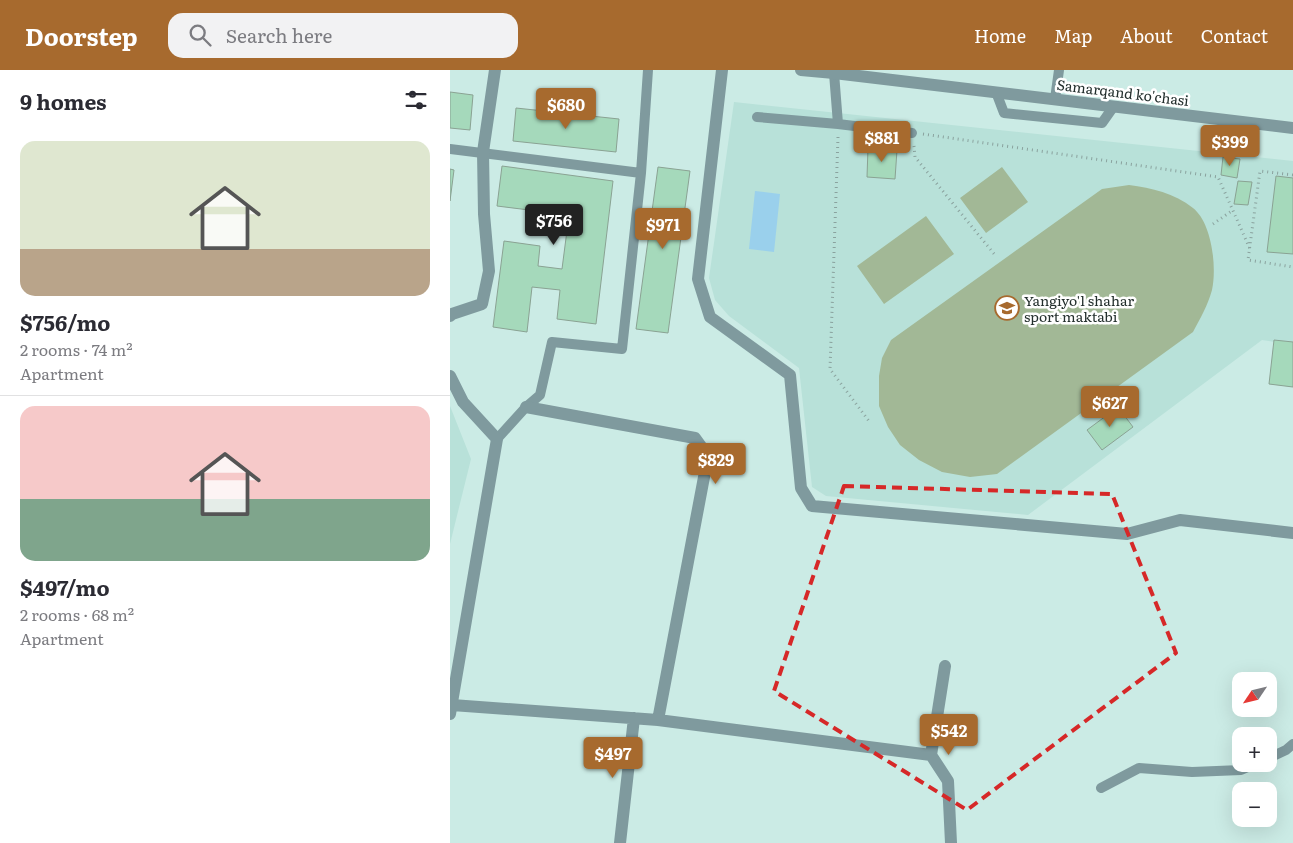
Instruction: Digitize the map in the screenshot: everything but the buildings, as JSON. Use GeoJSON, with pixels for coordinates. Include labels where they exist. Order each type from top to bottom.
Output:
{"type":"FeatureCollection","features":[{"type":"Feature","properties":{"kind":"street"},"geometry":{"type":"LineString","coordinates":[[450,316],[482,304],[489,271],[484,214],[483,152],[495,70]]}},
{"type":"Feature","properties":{"kind":"street"},"geometry":{"type":"LineString","coordinates":[[722,70],[698,279],[710,317],[790,375],[801,488],[812,506],[1127,534],[1180,520],[1293,533]]}},
{"type":"Feature","properties":{"kind":"street","name":"Samarqand ko'chasi"},"geometry":{"type":"LineString","coordinates":[[801,70],[1293,128]]}},
{"type":"Feature","properties":{"kind":"street"},"geometry":{"type":"LineString","coordinates":[[450,376],[463,402],[497,439],[451,709],[658,720],[932,755]]}},
{"type":"Feature","properties":{"kind":"street"},"geometry":{"type":"LineString","coordinates":[[526,407],[695,438],[708,456],[658,720]]}},
{"type":"Feature","properties":{"kind":"street"},"geometry":{"type":"LineString","coordinates":[[945,666],[932,755],[948,781],[951,843]]}},
{"type":"Feature","properties":{"kind":"street"},"geometry":{"type":"LineString","coordinates":[[620,843],[634,718]]}},
{"type":"Feature","properties":{"kind":"lane"},"geometry":{"type":"LineString","coordinates":[[497,439],[526,407],[540,395],[552,342],[622,349],[641,173],[648,70]]}},
{"type":"Feature","properties":{"kind":"lane"},"geometry":{"type":"LineString","coordinates":[[1055,99],[1059,70]]}},
{"type":"Feature","properties":{"kind":"lane"},"geometry":{"type":"LineString","coordinates":[[834,73],[838,124]]}},
{"type":"Feature","properties":{"kind":"lane"},"geometry":{"type":"LineString","coordinates":[[996,92],[1004,113],[1102,123],[1114,106]]}},
{"type":"Feature","properties":{"kind":"lane"},"geometry":{"type":"LineString","coordinates":[[757,117],[912,133]]}},
{"type":"Feature","properties":{"kind":"lane"},"geometry":{"type":"LineString","coordinates":[[450,148],[641,173]]}},
{"type":"Feature","properties":{"kind":"lane"},"geometry":{"type":"LineString","coordinates":[[1277,754],[1293,744]]}},
{"type":"Feature","properties":{"kind":"lane"},"geometry":{"type":"LineString","coordinates":[[1101,788],[1140,768],[1192,772],[1232,770]]}},
{"type":"Feature","properties":{"kind":"path"},"geometry":{"type":"LineString","coordinates":[[838,124],[830,369],[869,421]]}},
{"type":"Feature","properties":{"kind":"path"},"geometry":{"type":"LineString","coordinates":[[994,255],[915,157],[912,133],[1218,177],[1250,249]]}},
{"type":"Feature","properties":{"kind":"path"},"geometry":{"type":"LineString","coordinates":[[1293,175],[1260,171],[1248,260],[1293,267]]}},
{"type":"Feature","properties":{"kind":"path"},"geometry":{"type":"LineString","coordinates":[[1213,224],[1233,210]]}},
{"type":"Feature","properties":{"kind":"highlighted area"},"geometry":{"type":"Polygon","coordinates":[[[844,486],[1112,494],[1176,653],[967,810],[774,691],[844,486]]]}},
{"type":"Feature","properties":{"kind":"shaded area","name":"Yangiyo'l shahar sport maktabi"},"geometry":{"type":"Polygon","coordinates":[[[734,102],[1293,161],[1293,345],[1262,340],[1028,515],[826,496],[812,487],[799,368],[729,316],[715,300],[709,278],[734,102]]]}},
{"type":"Feature","properties":{"kind":"shaded area"},"geometry":{"type":"Polygon","coordinates":[[[1002,167],[1028,202],[986,233],[960,198],[1002,167]]]}},
{"type":"Feature","properties":{"kind":"shaded area"},"geometry":{"type":"Polygon","coordinates":[[[1129,185],[1154,190],[1178,198],[1193,208],[1205,224],[1212,246],[1214,270],[1212,290],[1204,312],[1193,332],[997,474],[970,477],[942,472],[919,460],[900,445],[888,427],[879,406],[879,376],[882,358],[891,340],[1102,189],[1129,185]]]}},
{"type":"Feature","properties":{"kind":"shaded area"},"geometry":{"type":"Polygon","coordinates":[[[926,216],[954,254],[884,304],[857,266],[926,216]]]}},
{"type":"Feature","properties":{"kind":"shaded area"},"geometry":{"type":"Polygon","coordinates":[[[450,406],[471,459],[450,544],[450,406]]]}},
{"type":"Feature","properties":{"kind":"water"},"geometry":{"type":"Polygon","coordinates":[[[755,191],[780,194],[774,252],[749,249],[755,191]]]}},
{"type":"Feature","properties":{"kind":"place","name":"Yangiyo'l shahar sport maktabi"},"geometry":{"type":"Point","coordinates":[1007,308]}}]}
